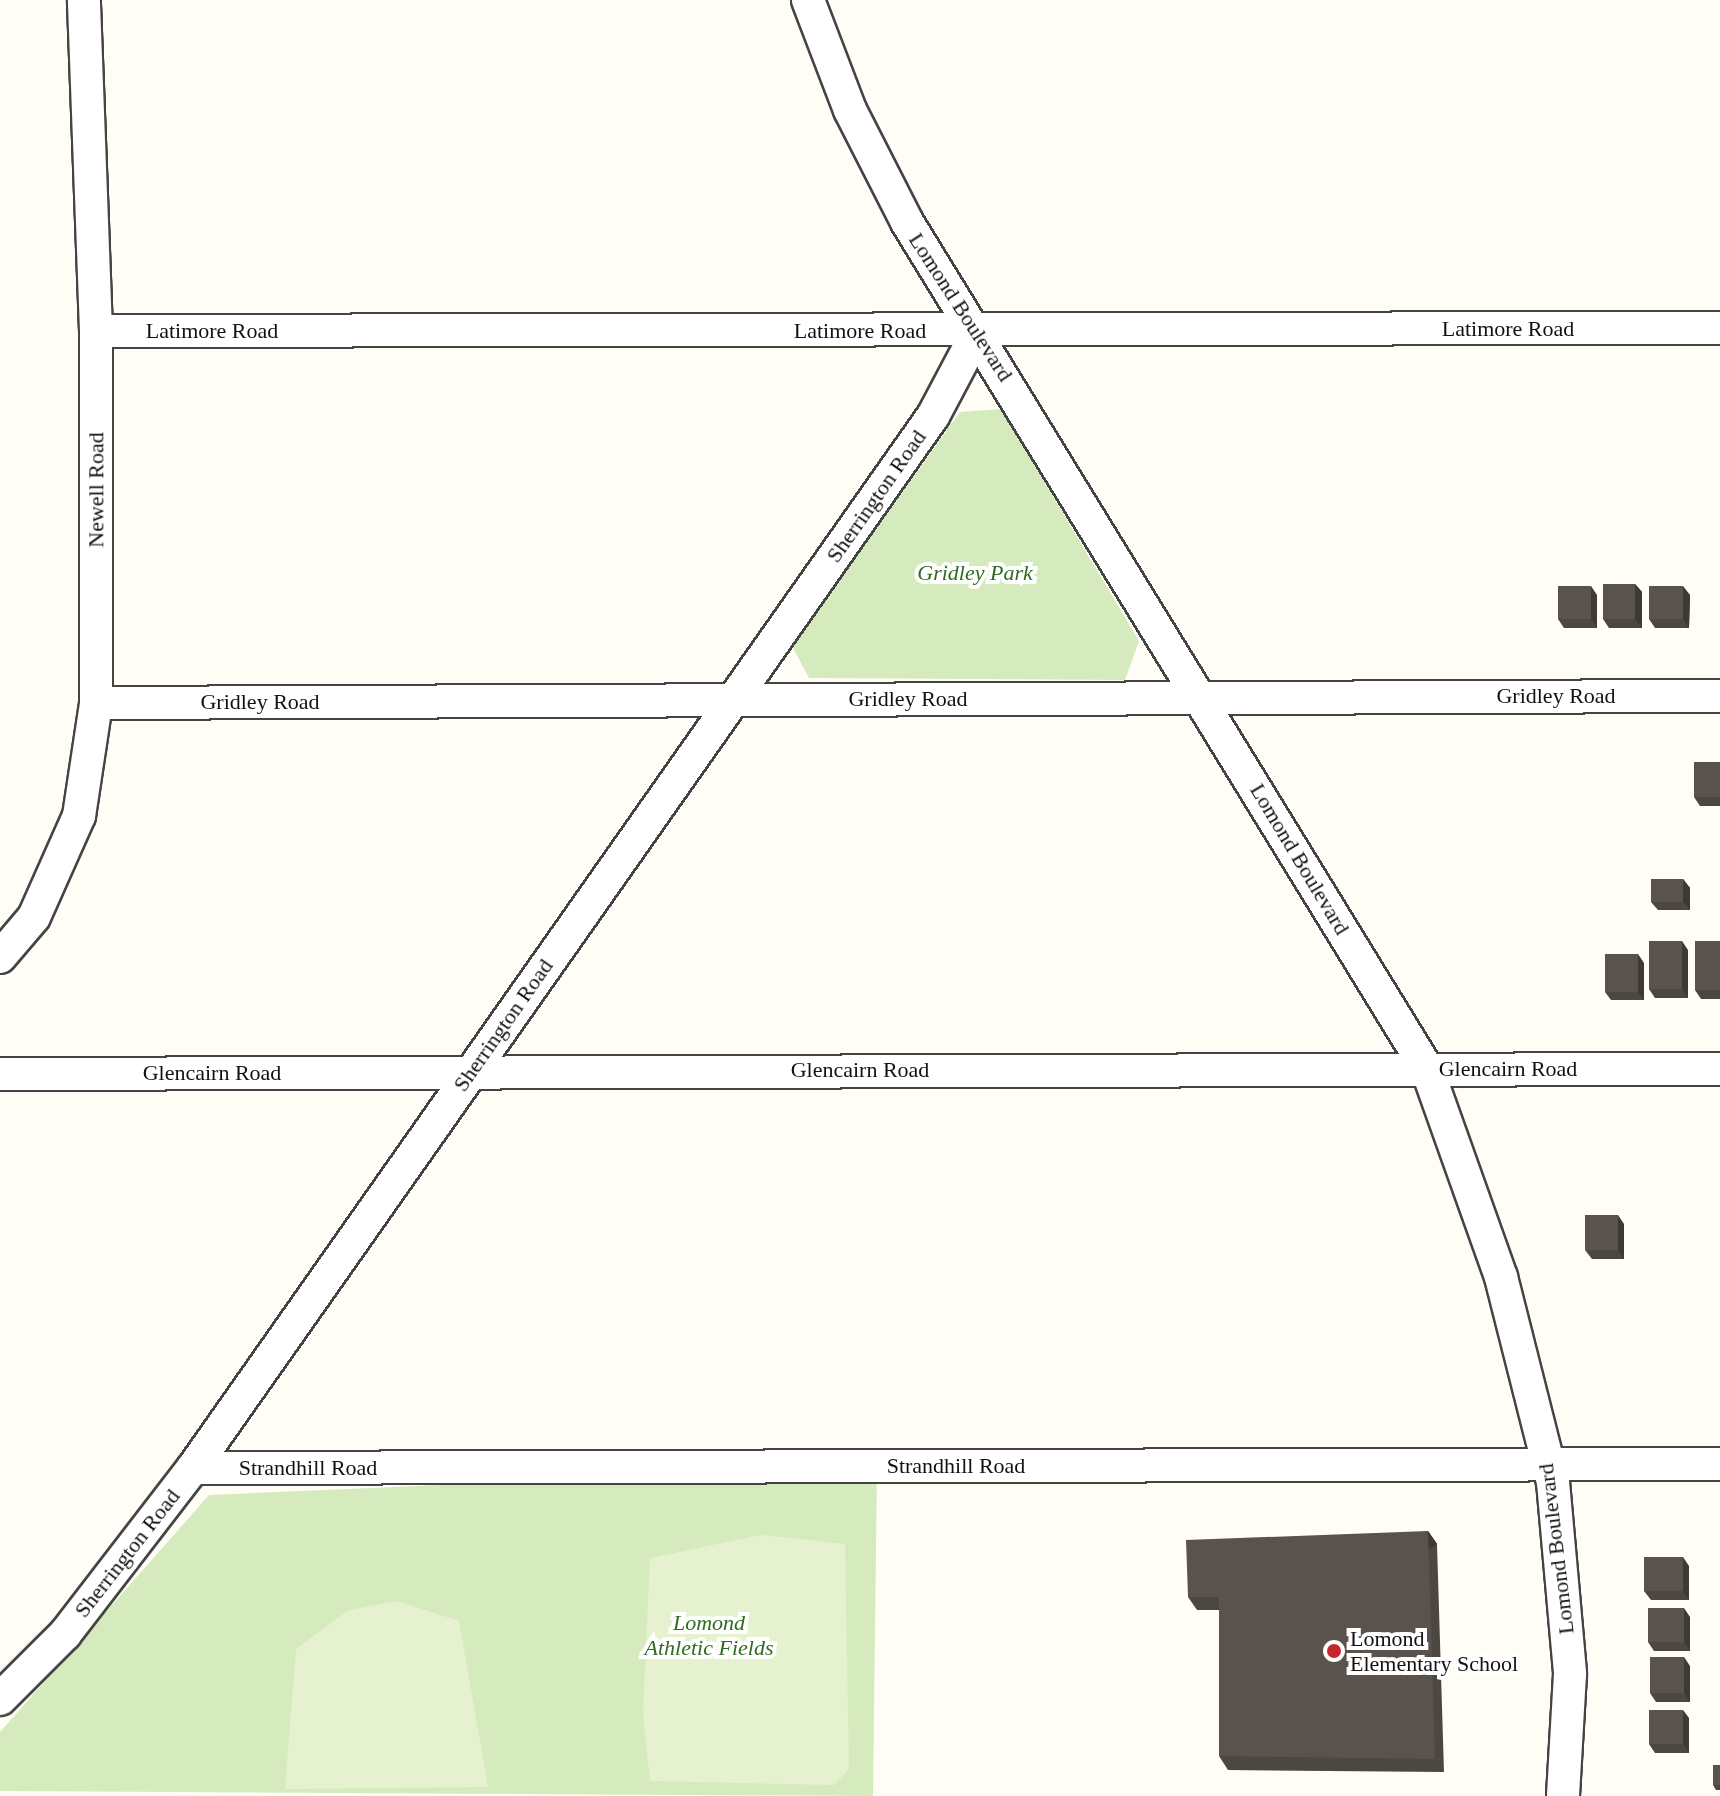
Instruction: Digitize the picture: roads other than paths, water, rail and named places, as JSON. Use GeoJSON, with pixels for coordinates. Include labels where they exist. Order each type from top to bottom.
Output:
{"type":"FeatureCollection","features":[{"type":"Feature","properties":{"kind":"street","name":"Newell Road"},"geometry":{"type":"LineString","coordinates":[[0,957],[34,917],[79,816],[96,703],[96,331],[84,0]]}},
{"type":"Feature","properties":{"kind":"street","name":"Lomond Boulevard"},"geometry":{"type":"LineString","coordinates":[[808,0],[850,110],[907,222],[978,331],[1427,1069],[1501,1277],[1547,1464],[1570,1674],[1563,1796]]}},
{"type":"Feature","properties":{"kind":"street","name":"Latimore Road"},"geometry":{"type":"LineString","coordinates":[[96,331],[1720,328]]}},
{"type":"Feature","properties":{"kind":"street","name":"Sherrington Road"},"geometry":{"type":"LineString","coordinates":[[0,1699],[65,1634],[193,1468],[933,416],[978,331]]}},
{"type":"Feature","properties":{"kind":"street","name":"Gridley Road"},"geometry":{"type":"LineString","coordinates":[[96,703],[1720,696]]}},
{"type":"Feature","properties":{"kind":"street","name":"Glencairn Road"},"geometry":{"type":"LineString","coordinates":[[0,1074],[1720,1069]]}},
{"type":"Feature","properties":{"kind":"street","name":"Strandhill Road"},"geometry":{"type":"LineString","coordinates":[[193,1468],[1720,1464]]}},
{"type":"Feature","properties":{"kind":"place","name":"Lomond Elementary School"},"geometry":{"type":"Point","coordinates":[1334,1651]}},
{"type":"Feature","properties":{"kind":"park label","name":"Gridley Park"},"geometry":{"type":"Point","coordinates":[975,573]}},
{"type":"Feature","properties":{"kind":"park label","name":"Lomond Athletic Fields"},"geometry":{"type":"Point","coordinates":[709,1634]}}]}
